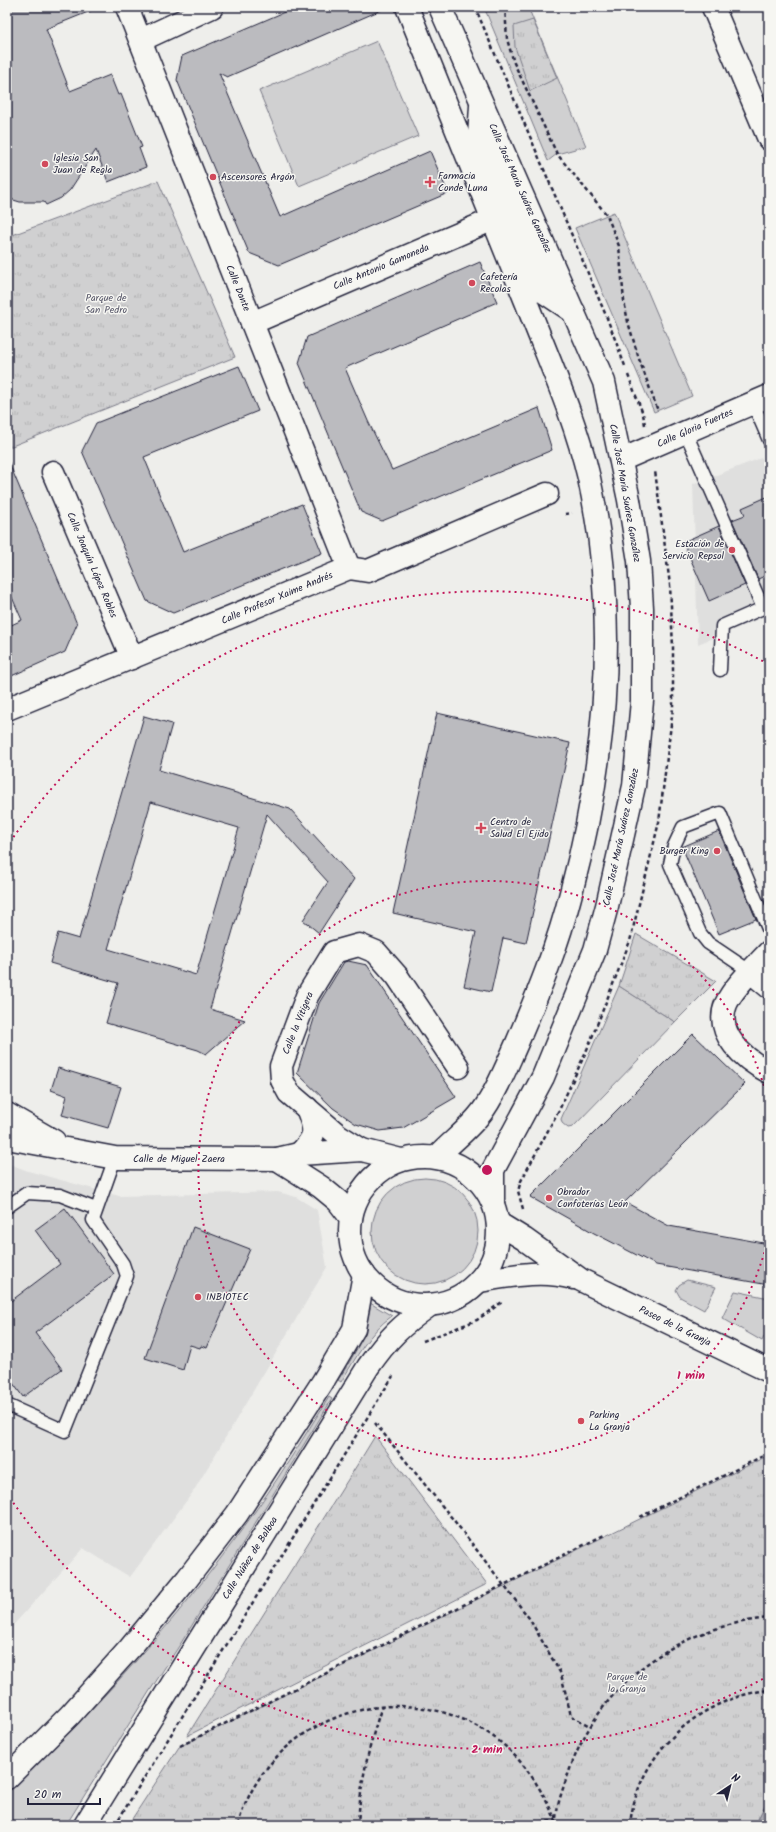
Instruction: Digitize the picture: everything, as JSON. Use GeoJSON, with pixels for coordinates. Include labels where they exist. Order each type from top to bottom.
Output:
{"type":"FeatureCollection","features":[{"type":"Feature","properties":{"kind":"main road","name":"Calle Dante"},"geometry":{"type":"LineString","coordinates":[[127,7],[349,568]]}},
{"type":"Feature","properties":{"kind":"main road"},"geometry":{"type":"LineString","coordinates":[[140,40],[212,7]]}},
{"type":"Feature","properties":{"kind":"main road"},"geometry":{"type":"LineString","coordinates":[[407,7],[502,215],[544,292],[574,312]]}},
{"type":"Feature","properties":{"kind":"main road","name":"Calle José María Suárez González"},"geometry":{"type":"LineString","coordinates":[[440,7],[604,382],[621,460],[638,561],[642,608],[642,702],[634,786],[607,906],[595,950],[543,1077],[493,1170],[493,1202]]}},
{"type":"Feature","properties":{"kind":"main road"},"geometry":{"type":"LineString","coordinates":[[713,7],[769,138]]}},
{"type":"Feature","properties":{"kind":"main road"},"geometry":{"type":"LineString","coordinates":[[437,1158],[474,1123],[485,1108],[496,1088],[539,993],[562,928],[584,846],[599,763],[606,670],[604,579],[589,480],[576,430],[502,215],[479,137],[481,101]]}},
{"type":"Feature","properties":{"kind":"main road","name":"Calle Antonio Gamoneda"},"geometry":{"type":"LineString","coordinates":[[252,323],[502,215]]}},
{"type":"Feature","properties":{"kind":"main road","name":"Calle Gloria Fuertes"},"geometry":{"type":"LineString","coordinates":[[621,460],[650,449],[685,431],[761,400]]}},
{"type":"Feature","properties":{"kind":"main road","name":"Calle Joaquín López Robles"},"geometry":{"type":"LineString","coordinates":[[53,472],[132,658]]}},
{"type":"Feature","properties":{"kind":"main road"},"geometry":{"type":"LineString","coordinates":[[349,568],[368,571],[547,494]]}},
{"type":"Feature","properties":{"kind":"main road","name":"Calle Profesor Xaime Andrés"},"geometry":{"type":"LineString","coordinates":[[7,709],[349,568]]}},
{"type":"Feature","properties":{"kind":"main road","name":"Calle la Vitigera"},"geometry":{"type":"LineString","coordinates":[[362,1150],[338,1135],[307,1108],[289,1092],[282,1080],[281,1066],[307,996],[334,952],[359,945],[376,952],[397,976],[458,1067]]}},
{"type":"Feature","properties":{"kind":"main road"},"geometry":{"type":"LineString","coordinates":[[769,952],[734,991],[723,1013],[724,1025],[728,1038],[737,1049],[757,1066],[769,1072]]}},
{"type":"Feature","properties":{"kind":"main road"},"geometry":{"type":"LineString","coordinates":[[751,972],[769,987]]}},
{"type":"Feature","properties":{"kind":"main road","name":"Calle la Vitigera"},"geometry":{"type":"LineString","coordinates":[[299,1154],[310,1143],[314,1127],[307,1108]]}},
{"type":"Feature","properties":{"kind":"main road","name":"Calle de Miguel Zaera"},"geometry":{"type":"LineString","coordinates":[[7,1114],[44,1137],[81,1153]]}},
{"type":"Feature","properties":{"kind":"main road","name":"Calle de Miguel Zaera"},"geometry":{"type":"LineString","coordinates":[[7,1138],[81,1153],[115,1158],[277,1159],[299,1154],[362,1150],[401,1160]]}},
{"type":"Feature","properties":{"kind":"main road"},"geometry":{"type":"LineString","coordinates":[[419,1156],[437,1158],[460,1166],[480,1181],[493,1202],[498,1223],[498,1244],[491,1264],[479,1281],[460,1296],[448,1301],[430,1305],[405,1303],[382,1292],[364,1274],[354,1257],[350,1238],[351,1218],[357,1199],[368,1182],[383,1169],[401,1160],[419,1156]]}},
{"type":"Feature","properties":{"kind":"main road"},"geometry":{"type":"LineString","coordinates":[[277,1159],[321,1187],[338,1201],[351,1218]]}},
{"type":"Feature","properties":{"kind":"main road","name":"Paseo de la Granja"},"geometry":{"type":"LineString","coordinates":[[498,1223],[524,1239],[581,1280]]}},
{"type":"Feature","properties":{"kind":"main road","name":"Paseo de la Granja"},"geometry":{"type":"LineString","coordinates":[[479,1281],[539,1273],[560,1274],[581,1280],[769,1371]]}},
{"type":"Feature","properties":{"kind":"main road"},"geometry":{"type":"LineString","coordinates":[[7,1778],[70,1715],[130,1648],[187,1579],[237,1514],[322,1383],[354,1329],[364,1274]]}},
{"type":"Feature","properties":{"kind":"main road","name":"Calle Núñez de Balboa"},"geometry":{"type":"LineString","coordinates":[[85,1825],[368,1367],[385,1342],[394,1333],[430,1305]]}},
{"type":"Feature","properties":{"kind":"lane"},"geometry":{"type":"LineString","coordinates":[[761,400],[769,440]]}},
{"type":"Feature","properties":{"kind":"lane"},"geometry":{"type":"LineString","coordinates":[[685,431],[766,606],[722,626],[720,670]]}},
{"type":"Feature","properties":{"kind":"lane"},"geometry":{"type":"LineString","coordinates":[[751,972],[708,943],[700,933],[670,864],[674,846],[683,827],[720,813],[769,931]]}},
{"type":"Feature","properties":{"kind":"lane"},"geometry":{"type":"LineString","coordinates":[[7,1405],[64,1431],[128,1276],[123,1264],[93,1220],[115,1158]]}},
{"type":"Feature","properties":{"kind":"lane"},"geometry":{"type":"LineString","coordinates":[[7,1207],[27,1193],[60,1195],[96,1208]]}},
{"type":"Feature","properties":{"kind":"path"},"geometry":{"type":"LineString","coordinates":[[475,7],[606,318],[643,414],[645,424]]}},
{"type":"Feature","properties":{"kind":"path"},"geometry":{"type":"LineString","coordinates":[[505,7],[508,40],[514,63],[556,154],[607,215],[619,246],[624,301],[628,322],[658,411]]}},
{"type":"Feature","properties":{"kind":"path"},"geometry":{"type":"LineString","coordinates":[[523,1211],[518,1191],[521,1181],[560,1108]]}},
{"type":"Feature","properties":{"kind":"path"},"geometry":{"type":"LineString","coordinates":[[420,1342],[477,1320],[508,1298]]}},
{"type":"Feature","properties":{"kind":"path"},"geometry":{"type":"LineString","coordinates":[[115,1825],[395,1372]]}},
{"type":"Feature","properties":{"kind":"path"},"geometry":{"type":"LineString","coordinates":[[375,1423],[529,1618],[561,1674],[571,1716],[590,1726]]}},
{"type":"Feature","properties":{"kind":"path"},"geometry":{"type":"LineString","coordinates":[[640,1517],[769,1453]]}},
{"type":"Feature","properties":{"kind":"path"},"geometry":{"type":"LineString","coordinates":[[180,1746],[604,1535]]}},
{"type":"Feature","properties":{"kind":"path"},"geometry":{"type":"LineString","coordinates":[[556,1825],[567,1776],[590,1726],[608,1701],[631,1677],[644,1666],[672,1647],[703,1632],[753,1619],[769,1618]]}},
{"type":"Feature","properties":{"kind":"path"},"geometry":{"type":"LineString","coordinates":[[630,1825],[636,1798],[644,1776],[656,1756],[671,1738],[688,1722],[718,1704],[740,1696],[769,1690]]}},
{"type":"Feature","properties":{"kind":"path"},"geometry":{"type":"LineString","coordinates":[[238,1825],[243,1809],[254,1787],[268,1766],[285,1748],[304,1734],[326,1721],[349,1712],[382,1706],[410,1706],[435,1710],[470,1722],[491,1735],[510,1751],[527,1769],[547,1800],[556,1821]]}},
{"type":"Feature","properties":{"kind":"path"},"geometry":{"type":"LineString","coordinates":[[358,1825],[360,1795],[367,1757],[382,1706]]}},
{"type":"Feature","properties":{"kind":"path"},"geometry":{"type":"LineString","coordinates":[[492,1825],[556,1821]]}},
{"type":"Feature","properties":{"kind":"shaded area","name":"Estación de Servicio Repsol"},"geometry":{"type":"Polygon","coordinates":[[[769,455],[769,615],[698,644],[693,484],[769,455]]]}},
{"type":"Feature","properties":{"kind":"shaded area"},"geometry":{"type":"Polygon","coordinates":[[[7,1163],[28,1171],[119,1196],[278,1192],[296,1197],[317,1210],[327,1267],[193,1492],[130,1577],[83,1548],[7,1632],[7,1163]]]}},
{"type":"Feature","properties":{"kind":"green space"},"geometry":{"type":"Polygon","coordinates":[[[484,7],[528,7],[586,146],[557,154],[548,161],[484,7]]]}},
{"type":"Feature","properties":{"kind":"green space"},"geometry":{"type":"Polygon","coordinates":[[[533,20],[557,78],[530,91],[515,47],[514,26],[533,20]]]}},
{"type":"Feature","properties":{"kind":"green space"},"geometry":{"type":"Polygon","coordinates":[[[377,41],[418,136],[299,186],[259,91],[377,41]]]}},
{"type":"Feature","properties":{"kind":"green space","name":"Parque de San Pedro"},"geometry":{"type":"Polygon","coordinates":[[[158,181],[235,357],[7,448],[7,237],[158,181]]]}},
{"type":"Feature","properties":{"kind":"green space"},"geometry":{"type":"Polygon","coordinates":[[[614,212],[692,396],[654,412],[575,228],[614,212]]]}},
{"type":"Feature","properties":{"kind":"green space"},"geometry":{"type":"Polygon","coordinates":[[[636,934],[716,981],[675,1022],[619,986],[636,934]]]}},
{"type":"Feature","properties":{"kind":"green space"},"geometry":{"type":"Polygon","coordinates":[[[619,986],[675,1022],[573,1127],[568,1128],[562,1123],[561,1119],[619,986]]]}},
{"type":"Feature","properties":{"kind":"green space"},"geometry":{"type":"Polygon","coordinates":[[[425,1178],[445,1182],[463,1193],[474,1211],[478,1231],[474,1251],[463,1269],[445,1280],[425,1284],[405,1280],[387,1269],[376,1251],[372,1231],[376,1211],[387,1193],[405,1182],[425,1178]]]}},
{"type":"Feature","properties":{"kind":"green space"},"geometry":{"type":"Polygon","coordinates":[[[687,1280],[716,1287],[704,1310],[680,1297],[676,1290],[679,1285],[687,1280]]]}},
{"type":"Feature","properties":{"kind":"green space"},"geometry":{"type":"Polygon","coordinates":[[[735,1291],[769,1298],[769,1326],[762,1341],[722,1318],[735,1291]]]}},
{"type":"Feature","properties":{"kind":"green space"},"geometry":{"type":"Polygon","coordinates":[[[370,1303],[392,1316],[376,1330],[341,1382],[338,1380],[355,1353],[363,1334],[369,1314],[370,1303]]]}},
{"type":"Feature","properties":{"kind":"green space"},"geometry":{"type":"Polygon","coordinates":[[[329,1397],[332,1399],[66,1825],[7,1825],[7,1793],[102,1698],[163,1631],[257,1509],[329,1397]]]}},
{"type":"Feature","properties":{"kind":"green space"},"geometry":{"type":"Polygon","coordinates":[[[375,1436],[487,1584],[187,1736],[364,1454],[375,1436]]]}},
{"type":"Feature","properties":{"kind":"green space","name":"Parque de la Granja"},"geometry":{"type":"Polygon","coordinates":[[[769,1455],[769,1825],[128,1825],[179,1747],[769,1455]]]}},
{"type":"Feature","properties":{"kind":"water"},"geometry":{"type":"Polygon","coordinates":[[[769,1801],[769,1825],[755,1825],[765,1805],[769,1801]]]}},
{"type":"Feature","properties":{"kind":"building"},"geometry":{"type":"Polygon","coordinates":[[[7,7],[98,8],[46,29],[70,91],[110,75],[118,95],[121,94],[142,147],[139,148],[146,167],[108,182],[96,150],[70,190],[61,198],[46,205],[44,202],[20,202],[7,198],[7,7]]]}},
{"type":"Feature","properties":{"kind":"building"},"geometry":{"type":"Polygon","coordinates":[[[296,7],[388,7],[227,77],[219,73],[280,217],[430,151],[448,193],[279,265],[249,253],[177,80],[182,56],[296,7]]]}},
{"type":"Feature","properties":{"kind":"building"},"geometry":{"type":"Polygon","coordinates":[[[480,262],[497,302],[345,368],[368,421],[392,470],[539,408],[552,450],[382,521],[361,512],[299,363],[307,337],[480,262]]]}},
{"type":"Feature","properties":{"kind":"building"},"geometry":{"type":"Polygon","coordinates":[[[239,366],[258,411],[144,457],[183,552],[302,504],[322,553],[173,613],[147,601],[82,451],[96,423],[239,366]]]}},
{"type":"Feature","properties":{"kind":"building"},"geometry":{"type":"Polygon","coordinates":[[[7,458],[77,624],[65,652],[7,678],[7,627],[22,620],[7,586],[7,458]]]}},
{"type":"Feature","properties":{"kind":"building"},"geometry":{"type":"Polygon","coordinates":[[[769,496],[769,574],[758,579],[732,520],[745,515],[742,508],[769,496]]]}},
{"type":"Feature","properties":{"kind":"building"},"geometry":{"type":"Polygon","coordinates":[[[719,526],[745,585],[709,601],[683,542],[719,526]]]}},
{"type":"Feature","properties":{"kind":"building","name":"Centro de Salud El Ejido"},"geometry":{"type":"Polygon","coordinates":[[[437,713],[570,743],[526,943],[503,938],[491,992],[464,986],[476,932],[393,913],[437,713]]]}},
{"type":"Feature","properties":{"kind":"building"},"geometry":{"type":"Polygon","coordinates":[[[144,716],[172,724],[159,770],[290,809],[354,879],[319,933],[303,920],[328,882],[267,814],[210,1009],[245,1020],[206,1054],[198,1050],[106,1023],[118,983],[50,963],[58,933],[79,939],[144,716]],[[151,802],[108,949],[196,975],[239,828],[151,802]]]}},
{"type":"Feature","properties":{"kind":"building"},"geometry":{"type":"Polygon","coordinates":[[[719,831],[756,919],[719,934],[682,847],[719,831]]]}},
{"type":"Feature","properties":{"kind":"building"},"geometry":{"type":"Polygon","coordinates":[[[348,961],[367,965],[456,1097],[403,1128],[380,1131],[356,1124],[333,1108],[297,1073],[319,1003],[344,962],[348,961]]]}},
{"type":"Feature","properties":{"kind":"building"},"geometry":{"type":"Polygon","coordinates":[[[693,1034],[745,1084],[625,1202],[669,1226],[769,1244],[769,1285],[656,1265],[594,1233],[530,1197],[693,1034]]]}},
{"type":"Feature","properties":{"kind":"building"},"geometry":{"type":"Polygon","coordinates":[[[58,1068],[121,1087],[108,1128],[62,1115],[67,1096],[51,1090],[58,1068]]]}},
{"type":"Feature","properties":{"kind":"building"},"geometry":{"type":"Polygon","coordinates":[[[65,1208],[114,1274],[35,1333],[62,1369],[23,1397],[7,1375],[7,1304],[60,1264],[35,1230],[65,1208]]]}},
{"type":"Feature","properties":{"kind":"building","name":"INBIOTEC"},"geometry":{"type":"Polygon","coordinates":[[[193,1227],[250,1249],[207,1348],[201,1346],[200,1348],[190,1345],[183,1370],[145,1358],[193,1227]]]}},
{"type":"Feature","properties":{"kind":"place","name":"Iglesia San Juan de Regla"},"geometry":{"type":"Point","coordinates":[45,164]}},
{"type":"Feature","properties":{"kind":"place","name":"Ascensores Argón"},"geometry":{"type":"Point","coordinates":[213,177]}},
{"type":"Feature","properties":{"kind":"place","name":"Farmacia Conde Luna"},"geometry":{"type":"Point","coordinates":[430,182]}},
{"type":"Feature","properties":{"kind":"place","name":"Cafetería Recolas"},"geometry":{"type":"Point","coordinates":[472,283]}},
{"type":"Feature","properties":{"kind":"place","name":"Estación de Servicio Repsol"},"geometry":{"type":"Point","coordinates":[732,550]}},
{"type":"Feature","properties":{"kind":"place","name":"Centro de Salud El Ejido"},"geometry":{"type":"Point","coordinates":[481,828]}},
{"type":"Feature","properties":{"kind":"place","name":"Burger King"},"geometry":{"type":"Point","coordinates":[717,851]}},
{"type":"Feature","properties":{"kind":"place","name":"Obrador Confoterías León"},"geometry":{"type":"Point","coordinates":[549,1198]}},
{"type":"Feature","properties":{"kind":"place","name":"INBIOTEC"},"geometry":{"type":"Point","coordinates":[198,1297]}},
{"type":"Feature","properties":{"kind":"place","name":"Parking La Granja"},"geometry":{"type":"Point","coordinates":[581,1421]}}]}
